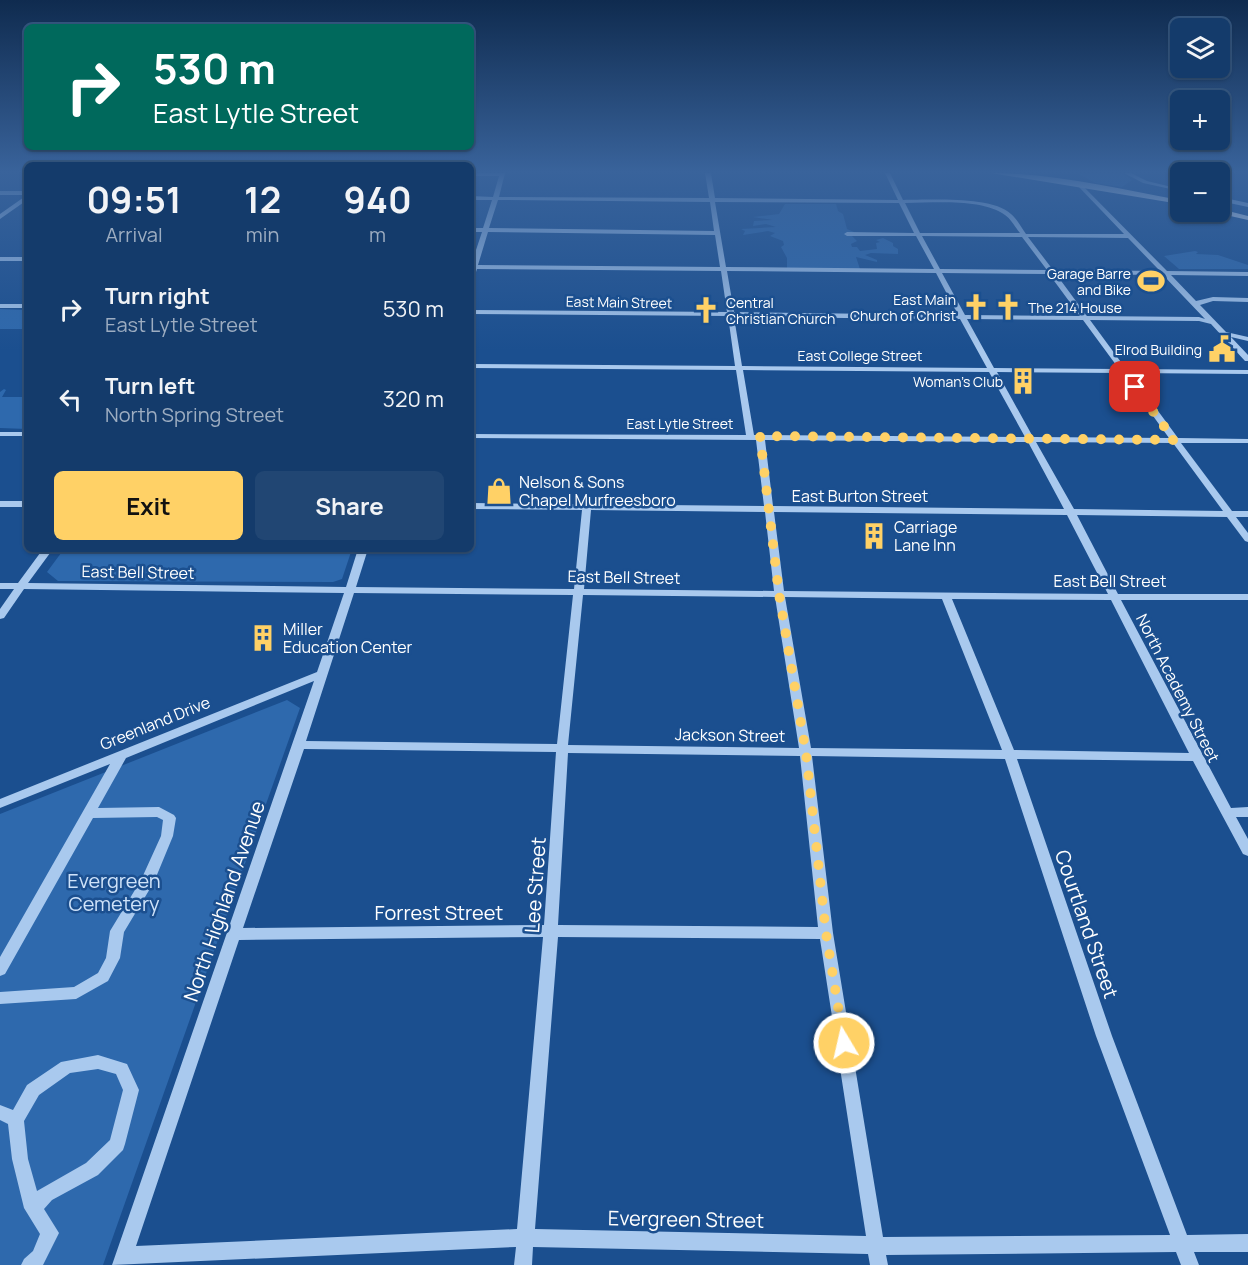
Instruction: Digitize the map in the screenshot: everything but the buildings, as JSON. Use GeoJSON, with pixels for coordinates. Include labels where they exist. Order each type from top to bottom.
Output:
{"type":"FeatureCollection","features":[{"type":"Feature","properties":{"kind":"street"},"geometry":{"type":"LineString","coordinates":[[474,264],[486,232]]}},
{"type":"Feature","properties":{"kind":"street"},"geometry":{"type":"LineString","coordinates":[[605,232],[717,233],[740,368],[769,510],[779,594],[806,753],[826,933],[879,1265]]}},
{"type":"Feature","properties":{"kind":"street","name":"North Academy Street"},"geometry":{"type":"LineString","coordinates":[[916,232],[1070,512],[1196,757],[1248,851]]}},
{"type":"Feature","properties":{"kind":"street"},"geometry":{"type":"LineString","coordinates":[[1021,232],[1248,539]]}},
{"type":"Feature","properties":{"kind":"street"},"geometry":{"type":"LineString","coordinates":[[1123,232],[1197,307],[1202,316],[1214,323],[1248,359]]}},
{"type":"Feature","properties":{"kind":"street"},"geometry":{"type":"LineString","coordinates":[[847,234],[1128,237]]}},
{"type":"Feature","properties":{"kind":"street"},"geometry":{"type":"LineString","coordinates":[[0,259],[24,259]]}},
{"type":"Feature","properties":{"kind":"street"},"geometry":{"type":"LineString","coordinates":[[474,267],[937,273],[1248,274]]}},
{"type":"Feature","properties":{"kind":"street"},"geometry":{"type":"LineString","coordinates":[[1197,307],[1196,304],[1206,300],[1248,300]]}},
{"type":"Feature","properties":{"kind":"street"},"geometry":{"type":"LineString","coordinates":[[0,306],[24,306]]}},
{"type":"Feature","properties":{"kind":"street","name":"East Main Street"},"geometry":{"type":"LineString","coordinates":[[474,312],[1083,318],[1202,316]]}},
{"type":"Feature","properties":{"kind":"street"},"geometry":{"type":"LineString","coordinates":[[1223,332],[1232,337],[1248,339]]}},
{"type":"Feature","properties":{"kind":"street","name":"East College Street"},"geometry":{"type":"LineString","coordinates":[[474,366],[1248,372]]}},
{"type":"Feature","properties":{"kind":"street"},"geometry":{"type":"LineString","coordinates":[[0,434],[24,434]]}},
{"type":"Feature","properties":{"kind":"street","name":"East Lytle Street"},"geometry":{"type":"LineString","coordinates":[[474,436],[755,436],[1248,441]]}},
{"type":"Feature","properties":{"kind":"street"},"geometry":{"type":"LineString","coordinates":[[0,504],[24,504]]}},
{"type":"Feature","properties":{"kind":"street","name":"East Burton Street"},"geometry":{"type":"LineString","coordinates":[[474,506],[1248,514]]}},
{"type":"Feature","properties":{"kind":"street","name":"Lee Street"},"geometry":{"type":"LineString","coordinates":[[523,1265],[551,931],[562,749],[587,507]]}},
{"type":"Feature","properties":{"kind":"street"},"geometry":{"type":"LineString","coordinates":[[0,616],[46,552]]}},
{"type":"Feature","properties":{"kind":"street","name":"North Highland Avenue"},"geometry":{"type":"LineString","coordinates":[[122,1260],[299,745],[362,552]]}},
{"type":"Feature","properties":{"kind":"street","name":"East Bell Street"},"geometry":{"type":"LineString","coordinates":[[0,586],[1248,597]]}},
{"type":"Feature","properties":{"kind":"street","name":"Courtland Street"},"geometry":{"type":"LineString","coordinates":[[946,596],[1009,754],[1104,1036],[1190,1265]]}},
{"type":"Feature","properties":{"kind":"street","name":"Greenland Drive"},"geometry":{"type":"LineString","coordinates":[[0,804],[322,674]]}},
{"type":"Feature","properties":{"kind":"street","name":"Jackson Street"},"geometry":{"type":"LineString","coordinates":[[299,745],[1196,757]]}},
{"type":"Feature","properties":{"kind":"street"},"geometry":{"type":"LineString","coordinates":[[0,970],[122,754]]}},
{"type":"Feature","properties":{"kind":"street"},"geometry":{"type":"LineString","coordinates":[[0,998],[76,993],[103,977],[113,958],[117,931],[147,882],[167,836],[170,818],[159,813],[89,813]]}},
{"type":"Feature","properties":{"kind":"street"},"geometry":{"type":"LineString","coordinates":[[1226,813],[1248,813]]}},
{"type":"Feature","properties":{"kind":"street","name":"Forrest Street"},"geometry":{"type":"LineString","coordinates":[[233,934],[551,931],[826,933]]}},
{"type":"Feature","properties":{"kind":"street"},"geometry":{"type":"LineString","coordinates":[[30,1265],[39,1257],[50,1233],[33,1208],[20,1159],[16,1120],[33,1090],[67,1067],[98,1062],[121,1069],[131,1090],[117,1144],[92,1168],[46,1194],[33,1208]]}},
{"type":"Feature","properties":{"kind":"street"},"geometry":{"type":"LineString","coordinates":[[0,1112],[16,1120]]}},
{"type":"Feature","properties":{"kind":"street","name":"Evergreen Street"},"geometry":{"type":"LineString","coordinates":[[122,1260],[524,1238],[877,1245],[1248,1244]]}},
{"type":"Feature","properties":{"kind":"green space"},"geometry":{"type":"Polygon","coordinates":[[[744,232],[762,232],[743,235],[744,232]]]}},
{"type":"Feature","properties":{"kind":"green space"},"geometry":{"type":"Polygon","coordinates":[[[772,232],[854,232],[850,234],[857,241],[851,244],[860,251],[877,249],[876,243],[880,242],[876,240],[883,238],[893,243],[893,246],[898,249],[898,254],[871,253],[865,255],[877,262],[856,257],[860,269],[787,268],[787,258],[781,247],[784,245],[783,241],[770,236],[775,233],[772,232]]]}},
{"type":"Feature","properties":{"kind":"green space"},"geometry":{"type":"Polygon","coordinates":[[[1198,252],[1196,254],[1218,255],[1248,265],[1248,269],[1179,269],[1164,256],[1198,252]]]}},
{"type":"Feature","properties":{"kind":"green space"},"geometry":{"type":"Polygon","coordinates":[[[0,309],[24,310],[24,329],[0,329],[0,309]]]}},
{"type":"Feature","properties":{"kind":"green space"},"geometry":{"type":"Polygon","coordinates":[[[6,390],[2,397],[24,397],[24,429],[0,428],[0,392],[6,390]]]}},
{"type":"Feature","properties":{"kind":"green space"},"geometry":{"type":"Polygon","coordinates":[[[62,552],[351,552],[342,579],[333,582],[58,581],[47,572],[62,552]]]}},
{"type":"Feature","properties":{"kind":"green space","name":"Evergreen Cemetery"},"geometry":{"type":"Polygon","coordinates":[[[287,700],[300,708],[103,1265],[0,1265],[0,814],[287,700]]]}},
{"type":"Feature","properties":{"kind":"place","name":"Garage Barre and Bike"},"geometry":{"type":"Point","coordinates":[1151,281]}},
{"type":"Feature","properties":{"kind":"place","name":"East Main Church of Christ"},"geometry":{"type":"Point","coordinates":[976,307]}},
{"type":"Feature","properties":{"kind":"place","name":"The 214 House"},"geometry":{"type":"Point","coordinates":[1008,307]}},
{"type":"Feature","properties":{"kind":"place","name":"Central Christian Church"},"geometry":{"type":"Point","coordinates":[706,310]}},
{"type":"Feature","properties":{"kind":"place","name":"Elrod Building"},"geometry":{"type":"Point","coordinates":[1222,349]}},
{"type":"Feature","properties":{"kind":"place","name":"Woman's Club"},"geometry":{"type":"Point","coordinates":[1023,381]}},
{"type":"Feature","properties":{"kind":"place","name":"Nelson & Sons Chapel Murfreesboro"},"geometry":{"type":"Point","coordinates":[499,491]}},
{"type":"Feature","properties":{"kind":"place","name":"Carriage Lane Inn"},"geometry":{"type":"Point","coordinates":[874,536]}},
{"type":"Feature","properties":{"kind":"place","name":"Miller Education Center"},"geometry":{"type":"Point","coordinates":[263,638]}},
{"type":"Feature","properties":{"kind":"route"},"geometry":{"type":"LineString","coordinates":[[844,1043],[826,933],[806,753],[779,594],[760,436],[1174,440],[1135,387]]}}]}
